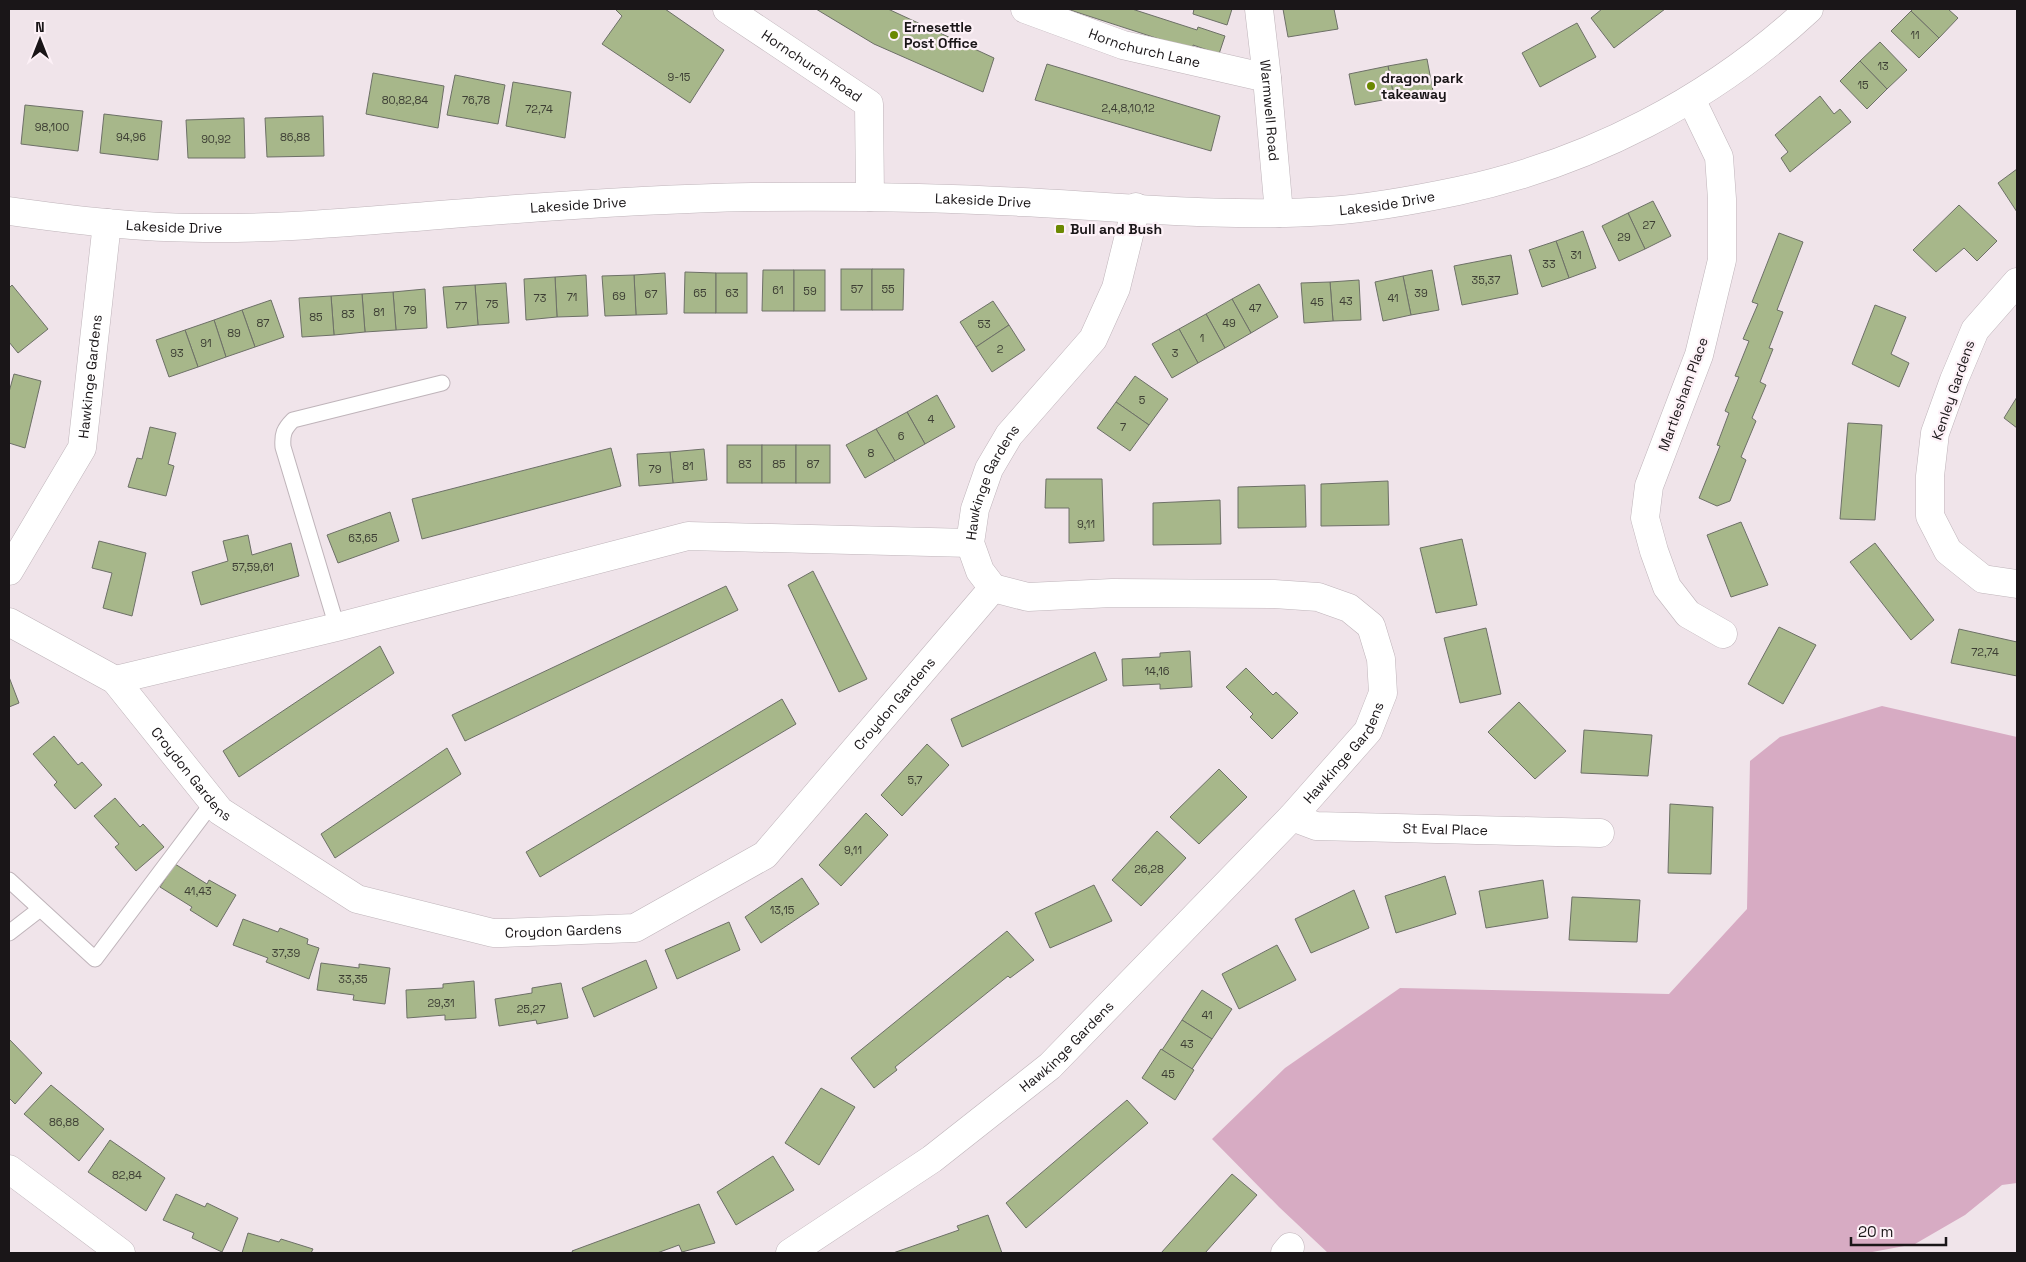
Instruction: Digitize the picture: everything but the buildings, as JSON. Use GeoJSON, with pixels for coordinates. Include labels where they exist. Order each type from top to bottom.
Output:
{"type":"FeatureCollection","features":[{"type":"Feature","properties":{"kind":"street","name":"Hornchurch Road"},"geometry":{"type":"LineString","coordinates":[[727,9],[869,104],[870,198]]}},
{"type":"Feature","properties":{"kind":"street","name":"Hornchurch Lane"},"geometry":{"type":"LineString","coordinates":[[1025,9],[1123,45],[1267,78]]}},
{"type":"Feature","properties":{"kind":"street","name":"Warmwell Road"},"geometry":{"type":"LineString","coordinates":[[1259,9],[1267,78],[1278,213]]}},
{"type":"Feature","properties":{"kind":"street","name":"Lakeside Drive"},"geometry":{"type":"LineString","coordinates":[[9,212],[107,223],[199,228],[289,226],[658,201],[751,198],[944,198],[1238,213],[1278,213],[1384,205],[1502,180],[1539,169],[1614,139],[1691,99],[1740,66],[1786,30],[1809,9]]}},
{"type":"Feature","properties":{"kind":"street","name":"Martlesham Place"},"geometry":{"type":"LineString","coordinates":[[1691,99],[1719,157],[1722,198],[1722,260],[1700,355],[1649,486],[1645,518],[1667,587],[1688,614],[1723,634]]}},
{"type":"Feature","properties":{"kind":"street","name":"Hawkinge Gardens"},"geometry":{"type":"LineString","coordinates":[[790,1253],[932,1159],[1050,1066],[1292,817],[1368,731],[1383,693],[1381,658],[1371,626],[1349,608],[1318,597],[1274,594],[1112,594],[1028,597],[993,588],[980,571],[970,543],[975,509],[989,469],[1009,435],[1093,339],[1116,288],[1136,208]]}},
{"type":"Feature","properties":{"kind":"street","name":"Hawkinge Gardens"},"geometry":{"type":"LineString","coordinates":[[9,571],[82,448],[107,223]]}},
{"type":"Feature","properties":{"kind":"street","name":"Kenley Gardens"},"geometry":{"type":"LineString","coordinates":[[2017,282],[1975,330],[1935,433],[1930,476],[1930,516],[1948,551],[1983,579],[2017,584]]}},
{"type":"Feature","properties":{"kind":"street"},"geometry":{"type":"LineString","coordinates":[[115,680],[337,627],[688,536],[970,543]]}},
{"type":"Feature","properties":{"kind":"street","name":"Croydon Gardens"},"geometry":{"type":"LineString","coordinates":[[9,622],[115,680],[220,811],[357,899],[493,933],[635,928],[765,855],[902,692],[993,588]]}},
{"type":"Feature","properties":{"kind":"street","name":"St Eval Place"},"geometry":{"type":"LineString","coordinates":[[1292,817],[1316,826],[1600,833]]}},
{"type":"Feature","properties":{"kind":"street"},"geometry":{"type":"LineString","coordinates":[[9,1169],[121,1253]]}},
{"type":"Feature","properties":{"kind":"lane"},"geometry":{"type":"LineString","coordinates":[[337,627],[282,447],[282,436],[285,429],[293,420],[442,383]]}},
{"type":"Feature","properties":{"kind":"lane"},"geometry":{"type":"LineString","coordinates":[[9,880],[95,959],[213,802]]}},
{"type":"Feature","properties":{"kind":"lane"},"geometry":{"type":"LineString","coordinates":[[9,934],[40,909]]}},
{"type":"Feature","properties":{"kind":"shaded area"},"geometry":{"type":"Polygon","coordinates":[[[1882,706],[2017,737],[2017,1183],[2002,1185],[1965,1215],[1915,1244],[1867,1253],[1328,1253],[1279,1207],[1212,1139],[1285,1068],[1400,988],[1669,994],[1747,909],[1750,761],[1780,737],[1882,706]]]}},
{"type":"Feature","properties":{"kind":"place","name":"Ernesettle Post Office"},"geometry":{"type":"Point","coordinates":[894,35]}},
{"type":"Feature","properties":{"kind":"place","name":"dragon park takeaway"},"geometry":{"type":"Point","coordinates":[1371,86]}},
{"type":"Feature","properties":{"kind":"place","name":"Bull and Bush"},"geometry":{"type":"Point","coordinates":[1060,229]}}]}
